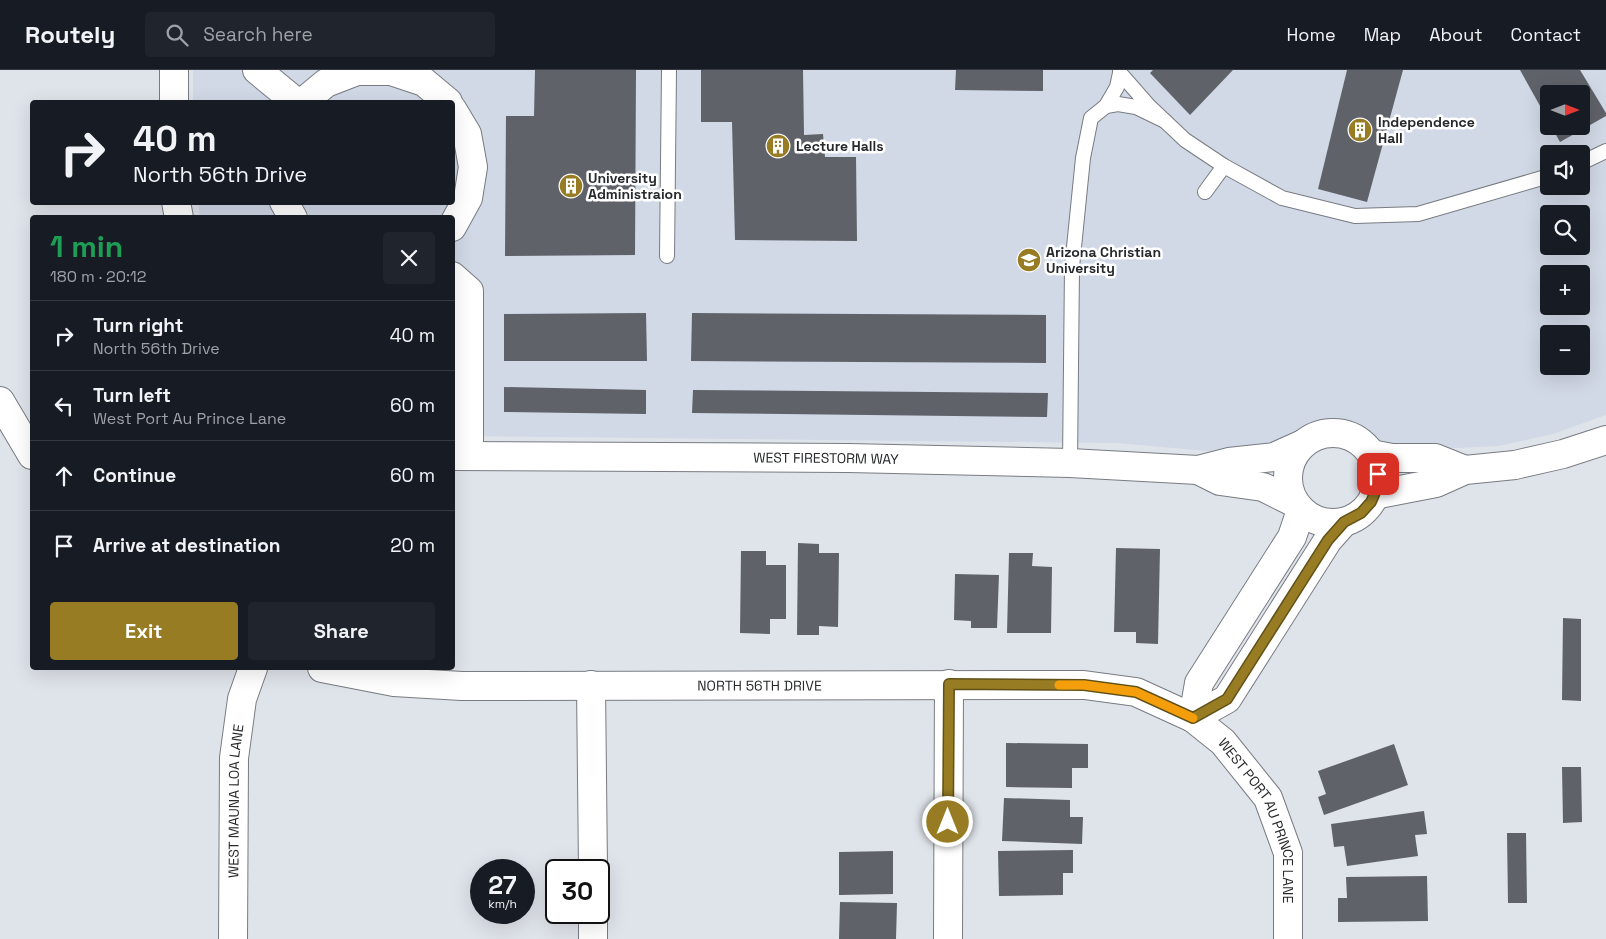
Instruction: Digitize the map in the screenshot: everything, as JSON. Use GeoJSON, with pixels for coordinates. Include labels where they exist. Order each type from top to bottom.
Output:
{"type":"FeatureCollection","features":[{"type":"Feature","properties":{"kind":"street"},"geometry":{"type":"LineString","coordinates":[[174,70],[174,100]]}},
{"type":"Feature","properties":{"kind":"street"},"geometry":{"type":"LineString","coordinates":[[257,70],[294,100]]}},
{"type":"Feature","properties":{"kind":"street"},"geometry":{"type":"LineString","coordinates":[[305,100],[326,83],[358,71],[391,71],[424,82],[446,100]]}},
{"type":"Feature","properties":{"kind":"street"},"geometry":{"type":"LineString","coordinates":[[455,114],[467,134],[473,167],[468,198],[455,222]]}},
{"type":"Feature","properties":{"kind":"street"},"geometry":{"type":"LineString","coordinates":[[455,279],[469,292],[461,456]]}},
{"type":"Feature","properties":{"kind":"street"},"geometry":{"type":"LineString","coordinates":[[0,401],[30,452]]}},
{"type":"Feature","properties":{"kind":"street"},"geometry":{"type":"LineString","coordinates":[[1193,718],[1227,699],[1328,540],[1344,522],[1361,513],[1371,502],[1377,488],[1378,474],[1371,454],[1366,447],[1354,438],[1340,433],[1326,433],[1311,438],[1299,447],[1291,460],[1288,475],[1289,490],[1298,507],[1306,514],[1319,521],[1344,522]]}},
{"type":"Feature","properties":{"kind":"street"},"geometry":{"type":"LineString","coordinates":[[1374,495],[1436,483],[1465,470],[1515,464],[1563,454],[1606,440]]}},
{"type":"Feature","properties":{"kind":"street","name":"WEST FIRESTORM WAY"},"geometry":{"type":"LineString","coordinates":[[461,456],[848,458],[1070,463],[1198,470],[1229,462],[1274,457],[1303,444]]}},
{"type":"Feature","properties":{"kind":"street"},"geometry":{"type":"LineString","coordinates":[[1371,454],[1392,458],[1435,458],[1465,470]]}},
{"type":"Feature","properties":{"kind":"street","name":"WEST FIRESTORM WAY"},"geometry":{"type":"LineString","coordinates":[[1198,470],[1220,481],[1262,487],[1298,507]]}},
{"type":"Feature","properties":{"kind":"street"},"geometry":{"type":"LineString","coordinates":[[1193,718],[1199,683],[1292,537],[1298,507]]}},
{"type":"Feature","properties":{"kind":"street"},"geometry":{"type":"LineString","coordinates":[[1243,614],[1270,631]]}},
{"type":"Feature","properties":{"kind":"street","name":"WEST MAUNA LOA LANE"},"geometry":{"type":"LineString","coordinates":[[234,939],[234,758],[242,699],[252,670]]}},
{"type":"Feature","properties":{"kind":"street","name":"NORTH 56TH DRIVE"},"geometry":{"type":"LineString","coordinates":[[332,670],[394,682],[462,686],[1084,685],[1136,692],[1193,718]]}},
{"type":"Feature","properties":{"kind":"street"},"geometry":{"type":"LineString","coordinates":[[948,939],[949,684]]}},
{"type":"Feature","properties":{"kind":"street"},"geometry":{"type":"LineString","coordinates":[[592,685],[593,859]]}},
{"type":"Feature","properties":{"kind":"street","name":"WEST PORT AU PRINCE LANE"},"geometry":{"type":"LineString","coordinates":[[1193,718],[1223,742],[1268,798],[1288,853],[1288,939]]}},
{"type":"Feature","properties":{"kind":"street"},"geometry":{"type":"LineString","coordinates":[[593,924],[593,939]]}},
{"type":"Feature","properties":{"kind":"lane"},"geometry":{"type":"LineString","coordinates":[[667,256],[669,70]]}},
{"type":"Feature","properties":{"kind":"lane"},"geometry":{"type":"LineString","coordinates":[[1070,463],[1072,267],[1083,158],[1092,118],[1106,106],[1117,87],[1120,72]]}},
{"type":"Feature","properties":{"kind":"lane"},"geometry":{"type":"LineString","coordinates":[[1120,72],[1185,140],[1224,166],[1282,198],[1355,216],[1418,214],[1540,179]]}},
{"type":"Feature","properties":{"kind":"lane"},"geometry":{"type":"LineString","coordinates":[[1106,106],[1118,104],[1136,107],[1165,120]]}},
{"type":"Feature","properties":{"kind":"lane"},"geometry":{"type":"LineString","coordinates":[[1590,159],[1606,151]]}},
{"type":"Feature","properties":{"kind":"lane"},"geometry":{"type":"LineString","coordinates":[[1205,192],[1224,166]]}},
{"type":"Feature","properties":{"kind":"shaded area","name":"Arizona Christian University"},"geometry":{"type":"Polygon","coordinates":[[[193,70],[1606,70],[1606,415],[1553,434],[1498,446],[1434,449],[1399,448],[1377,440],[1357,428],[1340,423],[1320,424],[1285,446],[1230,453],[1117,443],[455,436],[455,215],[200,215],[198,205],[455,205],[455,100],[193,100],[193,70]]]}},
{"type":"Feature","properties":{"kind":"building","name":"University Administraion"},"geometry":{"type":"Polygon","coordinates":[[[535,70],[636,70],[635,255],[505,256],[506,116],[534,116],[535,70]]]}},
{"type":"Feature","properties":{"kind":"building","name":"Lecture Halls"},"geometry":{"type":"Polygon","coordinates":[[[701,70],[803,70],[804,135],[823,134],[825,157],[856,157],[857,241],[735,240],[732,122],[701,122],[701,70]]]}},
{"type":"Feature","properties":{"kind":"building"},"geometry":{"type":"Polygon","coordinates":[[[956,70],[1043,70],[1043,91],[955,90],[956,70]]]}},
{"type":"Feature","properties":{"kind":"building"},"geometry":{"type":"Polygon","coordinates":[[[1153,70],[1233,70],[1190,115],[1150,73],[1153,70]]]}},
{"type":"Feature","properties":{"kind":"building","name":"Independence Hall"},"geometry":{"type":"Polygon","coordinates":[[[1347,70],[1403,70],[1367,202],[1318,189],[1347,70]]]}},
{"type":"Feature","properties":{"kind":"building"},"geometry":{"type":"Polygon","coordinates":[[[1520,70],[1580,70],[1589,85],[1540,85],[1540,106],[1520,70]]]}},
{"type":"Feature","properties":{"kind":"building"},"geometry":{"type":"Polygon","coordinates":[[[1590,87],[1606,113],[1606,116],[1590,125],[1590,87]]]}},
{"type":"Feature","properties":{"kind":"building"},"geometry":{"type":"Polygon","coordinates":[[[1556,135],[1572,135],[1560,142],[1556,135]]]}},
{"type":"Feature","properties":{"kind":"building"},"geometry":{"type":"Polygon","coordinates":[[[646,313],[647,361],[504,361],[504,314],[646,313]]]}},
{"type":"Feature","properties":{"kind":"building"},"geometry":{"type":"Polygon","coordinates":[[[692,313],[1046,315],[1046,363],[691,361],[692,313]]]}},
{"type":"Feature","properties":{"kind":"building"},"geometry":{"type":"Polygon","coordinates":[[[504,387],[646,390],[646,414],[504,412],[504,387]]]}},
{"type":"Feature","properties":{"kind":"building"},"geometry":{"type":"Polygon","coordinates":[[[693,390],[1048,393],[1047,417],[692,413],[693,390]]]}},
{"type":"Feature","properties":{"kind":"building"},"geometry":{"type":"Polygon","coordinates":[[[798,543],[819,544],[819,553],[839,553],[838,627],[819,626],[819,635],[797,635],[798,543]]]}},
{"type":"Feature","properties":{"kind":"building"},"geometry":{"type":"Polygon","coordinates":[[[1116,548],[1160,549],[1158,644],[1136,643],[1136,632],[1114,632],[1116,548]]]}},
{"type":"Feature","properties":{"kind":"building"},"geometry":{"type":"Polygon","coordinates":[[[741,551],[766,551],[766,565],[786,565],[786,619],[770,619],[770,634],[740,633],[741,551]]]}},
{"type":"Feature","properties":{"kind":"building"},"geometry":{"type":"Polygon","coordinates":[[[1009,553],[1033,553],[1032,566],[1052,567],[1051,633],[1007,633],[1009,553]]]}},
{"type":"Feature","properties":{"kind":"building"},"geometry":{"type":"Polygon","coordinates":[[[955,574],[999,575],[997,628],[971,628],[971,621],[954,620],[955,574]]]}},
{"type":"Feature","properties":{"kind":"building"},"geometry":{"type":"Polygon","coordinates":[[[1563,618],[1581,619],[1581,701],[1562,700],[1563,618]]]}},
{"type":"Feature","properties":{"kind":"building"},"geometry":{"type":"Polygon","coordinates":[[[1006,743],[1088,744],[1088,768],[1072,768],[1072,788],[1006,787],[1006,743]]]}},
{"type":"Feature","properties":{"kind":"building"},"geometry":{"type":"Polygon","coordinates":[[[1394,744],[1408,785],[1324,815],[1318,797],[1326,794],[1318,771],[1394,744]]]}},
{"type":"Feature","properties":{"kind":"building"},"geometry":{"type":"Polygon","coordinates":[[[1562,767],[1581,767],[1582,822],[1563,823],[1562,767]]]}},
{"type":"Feature","properties":{"kind":"building"},"geometry":{"type":"Polygon","coordinates":[[[1004,798],[1070,800],[1070,817],[1083,817],[1082,844],[1002,841],[1004,798]]]}},
{"type":"Feature","properties":{"kind":"building"},"geometry":{"type":"Polygon","coordinates":[[[1424,811],[1427,834],[1415,835],[1418,856],[1347,866],[1344,846],[1334,847],[1331,824],[1424,811]]]}},
{"type":"Feature","properties":{"kind":"building"},"geometry":{"type":"Polygon","coordinates":[[[1507,833],[1526,833],[1527,903],[1508,903],[1507,833]]]}},
{"type":"Feature","properties":{"kind":"building"},"geometry":{"type":"Polygon","coordinates":[[[1073,850],[1073,873],[1063,873],[1063,895],[999,896],[998,851],[1073,850]]]}},
{"type":"Feature","properties":{"kind":"building"},"geometry":{"type":"Polygon","coordinates":[[[893,851],[893,894],[839,895],[839,852],[893,851]]]}},
{"type":"Feature","properties":{"kind":"building"},"geometry":{"type":"Polygon","coordinates":[[[1427,876],[1428,921],[1338,922],[1338,898],[1347,898],[1346,877],[1427,876]]]}},
{"type":"Feature","properties":{"kind":"building"},"geometry":{"type":"Polygon","coordinates":[[[840,902],[897,903],[896,939],[839,939],[840,902]]]}},
{"type":"Feature","properties":{"kind":"slow traffic"},"geometry":{"type":"LineString","coordinates":[[1059,685],[1084,685],[1136,692],[1193,718]]}},
{"type":"Feature","properties":{"kind":"place","name":"Independence Hall"},"geometry":{"type":"Point","coordinates":[1360,130]}},
{"type":"Feature","properties":{"kind":"place","name":"Lecture Halls"},"geometry":{"type":"Point","coordinates":[778,146]}},
{"type":"Feature","properties":{"kind":"place","name":"University Administraion"},"geometry":{"type":"Point","coordinates":[571,186]}},
{"type":"Feature","properties":{"kind":"place","name":"Arizona Christian University"},"geometry":{"type":"Point","coordinates":[1029,260]}},
{"type":"Feature","properties":{"kind":"route"},"geometry":{"type":"LineString","coordinates":[[948,822],[949,684],[1084,685],[1136,692],[1193,718],[1227,699],[1328,540],[1344,522],[1361,513],[1371,502],[1377,488],[1378,474]]}}]}
